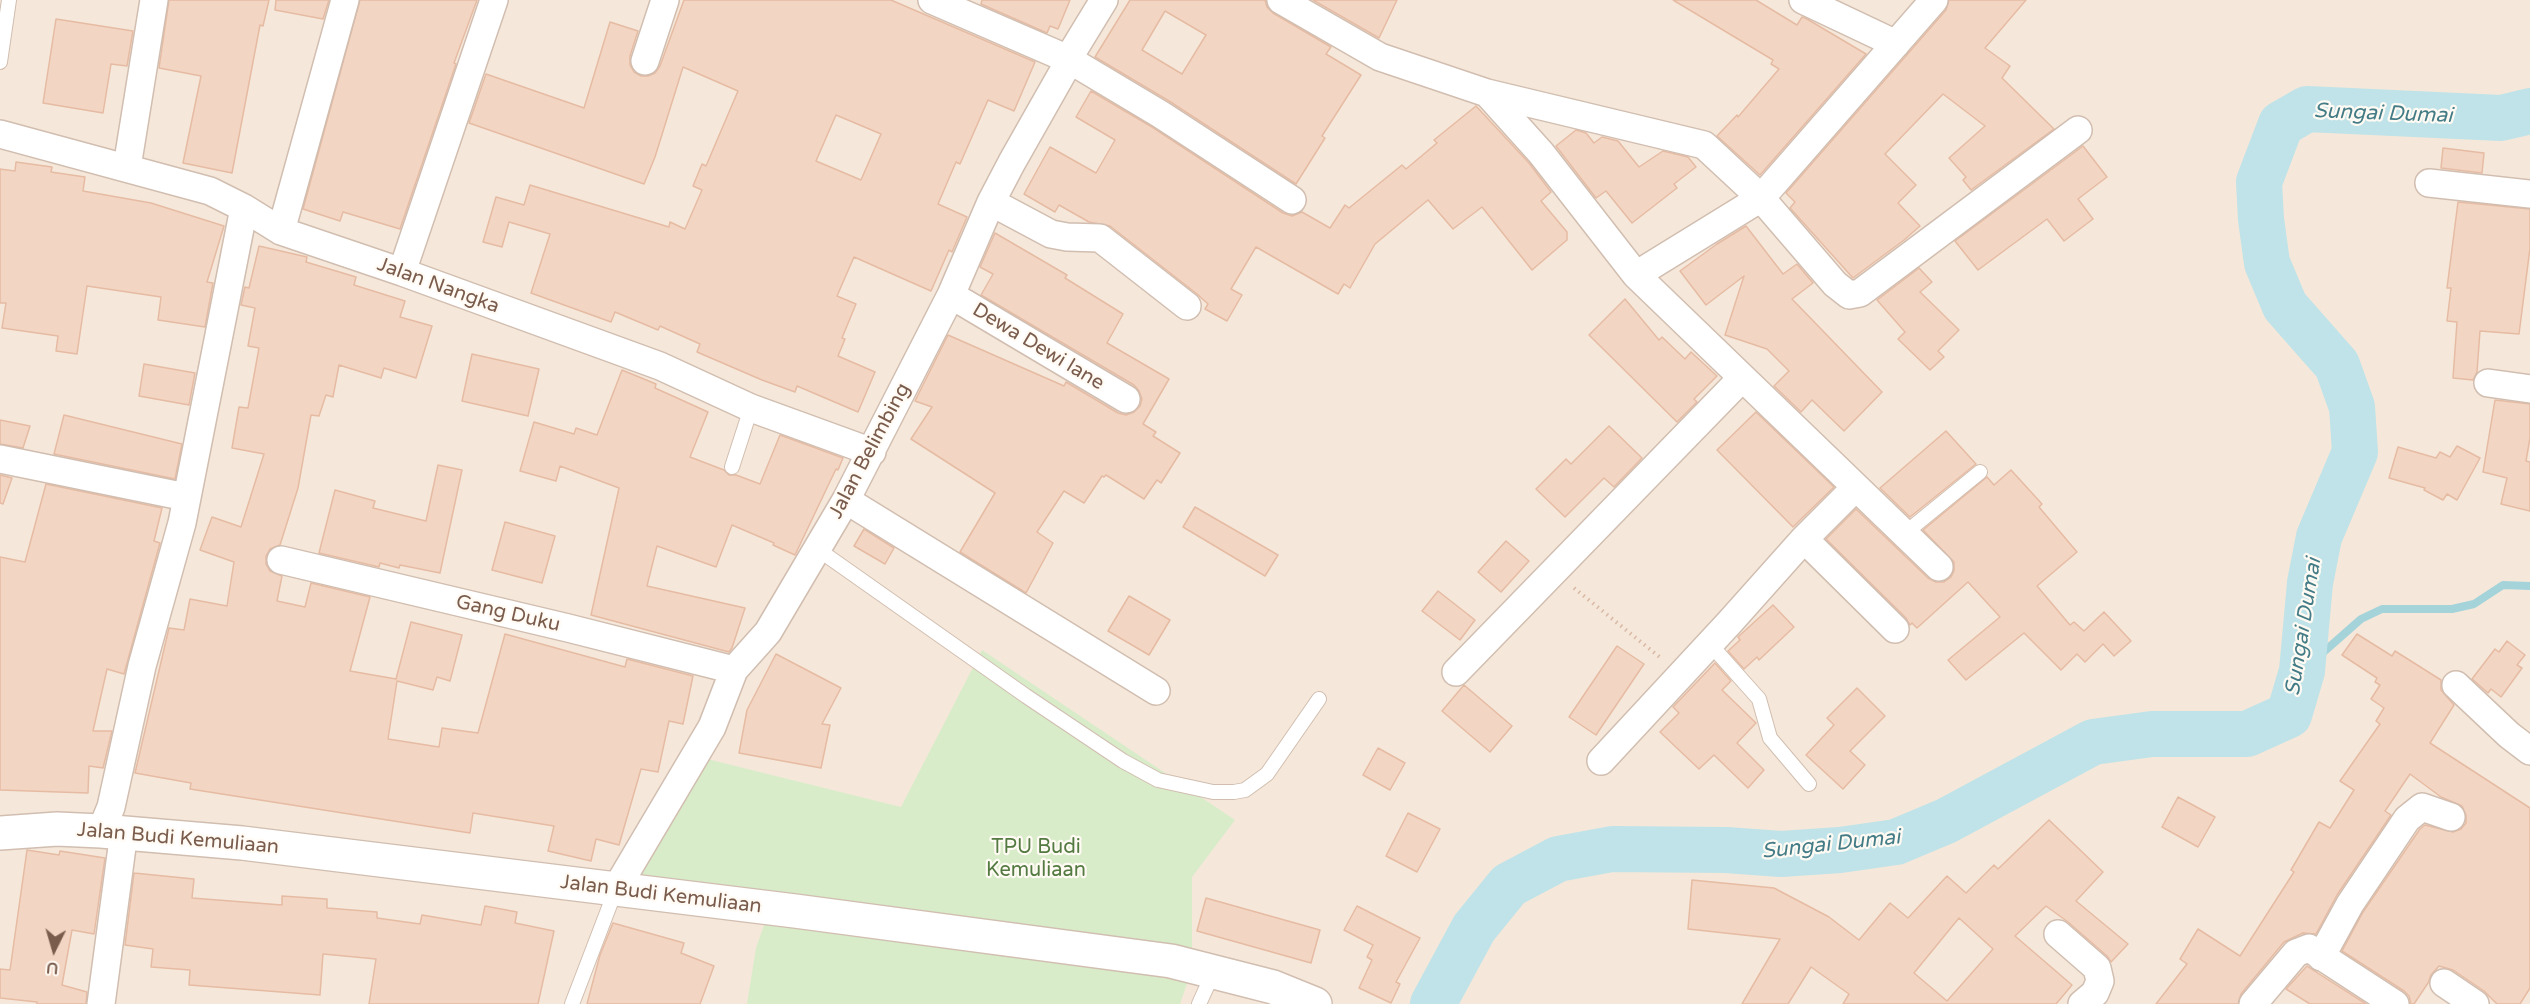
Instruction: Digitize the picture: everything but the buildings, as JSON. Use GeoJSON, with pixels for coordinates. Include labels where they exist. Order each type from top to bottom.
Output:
{"type":"FeatureCollection","features":[{"type":"Feature","properties":{"kind":"street"},"geometry":{"type":"LineString","coordinates":[[127,167],[154,0]]}},
{"type":"Feature","properties":{"kind":"street"},"geometry":{"type":"LineString","coordinates":[[281,231],[345,0]]}},
{"type":"Feature","properties":{"kind":"street"},"geometry":{"type":"LineString","coordinates":[[402,272],[494,0]]}},
{"type":"Feature","properties":{"kind":"street"},"geometry":{"type":"LineString","coordinates":[[645,61],[665,0]]}},
{"type":"Feature","properties":{"kind":"street"},"geometry":{"type":"LineString","coordinates":[[932,0],[1068,59],[1160,114],[1292,200]]}},
{"type":"Feature","properties":{"kind":"street","name":"Jalan Belimbing"},"geometry":{"type":"LineString","coordinates":[[616,889],[712,727],[734,670],[768,632],[846,500],[951,295],[992,202],[1068,59],[1104,0]]}},
{"type":"Feature","properties":{"kind":"street"},"geometry":{"type":"LineString","coordinates":[[1281,0],[1368,52],[1487,93],[1697,142],[1710,150],[1761,198],[1841,291],[1849,295],[1857,294],[2078,130]]}},
{"type":"Feature","properties":{"kind":"street"},"geometry":{"type":"LineString","coordinates":[[1803,0],[1896,44]]}},
{"type":"Feature","properties":{"kind":"street"},"geometry":{"type":"LineString","coordinates":[[1636,275],[1761,198],[1934,0]]}},
{"type":"Feature","properties":{"kind":"street"},"geometry":{"type":"LineString","coordinates":[[1487,93],[1541,153],[1636,275],[1938,567]]}},
{"type":"Feature","properties":{"kind":"street","name":"Jalan Nangka"},"geometry":{"type":"LineString","coordinates":[[0,134],[210,191],[244,208],[281,231],[402,272],[660,366],[751,408],[872,452]]}},
{"type":"Feature","properties":{"kind":"street"},"geometry":{"type":"LineString","coordinates":[[2429,183],[2530,194]]}},
{"type":"Feature","properties":{"kind":"street"},"geometry":{"type":"LineString","coordinates":[[992,202],[1051,234],[1100,238],[1187,306]]}},
{"type":"Feature","properties":{"kind":"street"},"geometry":{"type":"LineString","coordinates":[[101,1004],[113,832],[111,807],[142,666],[182,524],[244,208]]}},
{"type":"Feature","properties":{"kind":"street","name":"Dewa Dewi lane"},"geometry":{"type":"LineString","coordinates":[[951,295],[1126,399]]}},
{"type":"Feature","properties":{"kind":"street"},"geometry":{"type":"LineString","coordinates":[[1456,672],[1742,378]]}},
{"type":"Feature","properties":{"kind":"street"},"geometry":{"type":"LineString","coordinates":[[2488,383],[2530,389]]}},
{"type":"Feature","properties":{"kind":"street"},"geometry":{"type":"LineString","coordinates":[[0,459],[186,497]]}},
{"type":"Feature","properties":{"kind":"street"},"geometry":{"type":"LineString","coordinates":[[1601,761],[1804,539],[1856,487]]}},
{"type":"Feature","properties":{"kind":"street"},"geometry":{"type":"LineString","coordinates":[[846,500],[1156,691]]}},
{"type":"Feature","properties":{"kind":"street"},"geometry":{"type":"LineString","coordinates":[[1804,539],[1895,629]]}},
{"type":"Feature","properties":{"kind":"street","name":"Gang Duku"},"geometry":{"type":"LineString","coordinates":[[281,560],[734,670]]}},
{"type":"Feature","properties":{"kind":"street"},"geometry":{"type":"LineString","coordinates":[[2456,685],[2509,735],[2530,751]]}},
{"type":"Feature","properties":{"kind":"street"},"geometry":{"type":"LineString","coordinates":[[2321,957],[2350,904],[2407,819],[2422,807],[2451,817]]}},
{"type":"Feature","properties":{"kind":"street","name":"Jalan Budi Kemuliaan"},"geometry":{"type":"LineString","coordinates":[[0,833],[57,829],[113,832],[322,852],[1138,956],[1214,971],[1273,987],[1315,1004]]}},
{"type":"Feature","properties":{"kind":"street"},"geometry":{"type":"LineString","coordinates":[[2058,934],[2097,968],[2100,981],[2098,987],[2095,993],[2082,1004]]}},
{"type":"Feature","properties":{"kind":"street"},"geometry":{"type":"LineString","coordinates":[[2253,1004],[2296,953],[2309,948],[2395,1004]]}},
{"type":"Feature","properties":{"kind":"street"},"geometry":{"type":"LineString","coordinates":[[2444,983],[2475,1004]]}},
{"type":"Feature","properties":{"kind":"lane"},"geometry":{"type":"LineString","coordinates":[[0,62],[9,0]]}},
{"type":"Feature","properties":{"kind":"lane"},"geometry":{"type":"LineString","coordinates":[[732,467],[751,408]]}},
{"type":"Feature","properties":{"kind":"lane"},"geometry":{"type":"LineString","coordinates":[[1904,534],[1980,472]]}},
{"type":"Feature","properties":{"kind":"lane"},"geometry":{"type":"LineString","coordinates":[[816,548],[1026,696],[1123,761],[1158,780],[1213,792],[1245,790],[1267,774],[1319,699]]}},
{"type":"Feature","properties":{"kind":"lane"},"geometry":{"type":"LineString","coordinates":[[1710,644],[1759,699],[1770,738],[1809,784]]}},
{"type":"Feature","properties":{"kind":"lane"},"geometry":{"type":"LineString","coordinates":[[572,1004],[616,889]]}},
{"type":"Feature","properties":{"kind":"lane"},"geometry":{"type":"LineString","coordinates":[[1199,1004],[1214,971]]}},
{"type":"Feature","properties":{"kind":"path"},"geometry":{"type":"LineString","coordinates":[[1552,571],[1681,674]]}},
{"type":"Feature","properties":{"kind":"shaded area"},"geometry":{"type":"Polygon","coordinates":[[[0,0],[2530,0],[2530,1004],[0,1004],[0,0]]]}},
{"type":"Feature","properties":{"kind":"green space","name":"TPU Budi Kemuliaan"},"geometry":{"type":"Polygon","coordinates":[[[982,650],[1235,820],[1192,877],[1192,969],[1180,1004],[747,1004],[756,948],[770,908],[631,891],[699,757],[901,807],[982,650]]]}},
{"type":"Feature","properties":{"kind":"waterway","name":"Sungai Dumai"},"geometry":{"type":"LineString","coordinates":[[1433,1004],[1474,928],[1509,885],[1558,859],[1612,849],[1726,850],[1781,854],[1840,850],[1896,842],[1946,821],[2093,742],[2152,734],[2247,734],[2289,715],[2302,671],[2310,583],[2319,537],[2355,452],[2352,407],[2337,365],[2285,306],[2267,263],[2259,182],[2281,124],[2307,109],[2501,118],[2530,111]]}},
{"type":"Feature","properties":{"kind":"waterway"},"geometry":{"type":"LineString","coordinates":[[2302,671],[2361,619],[2382,609],[2452,609],[2474,604],[2503,585],[2530,586]]}}]}
